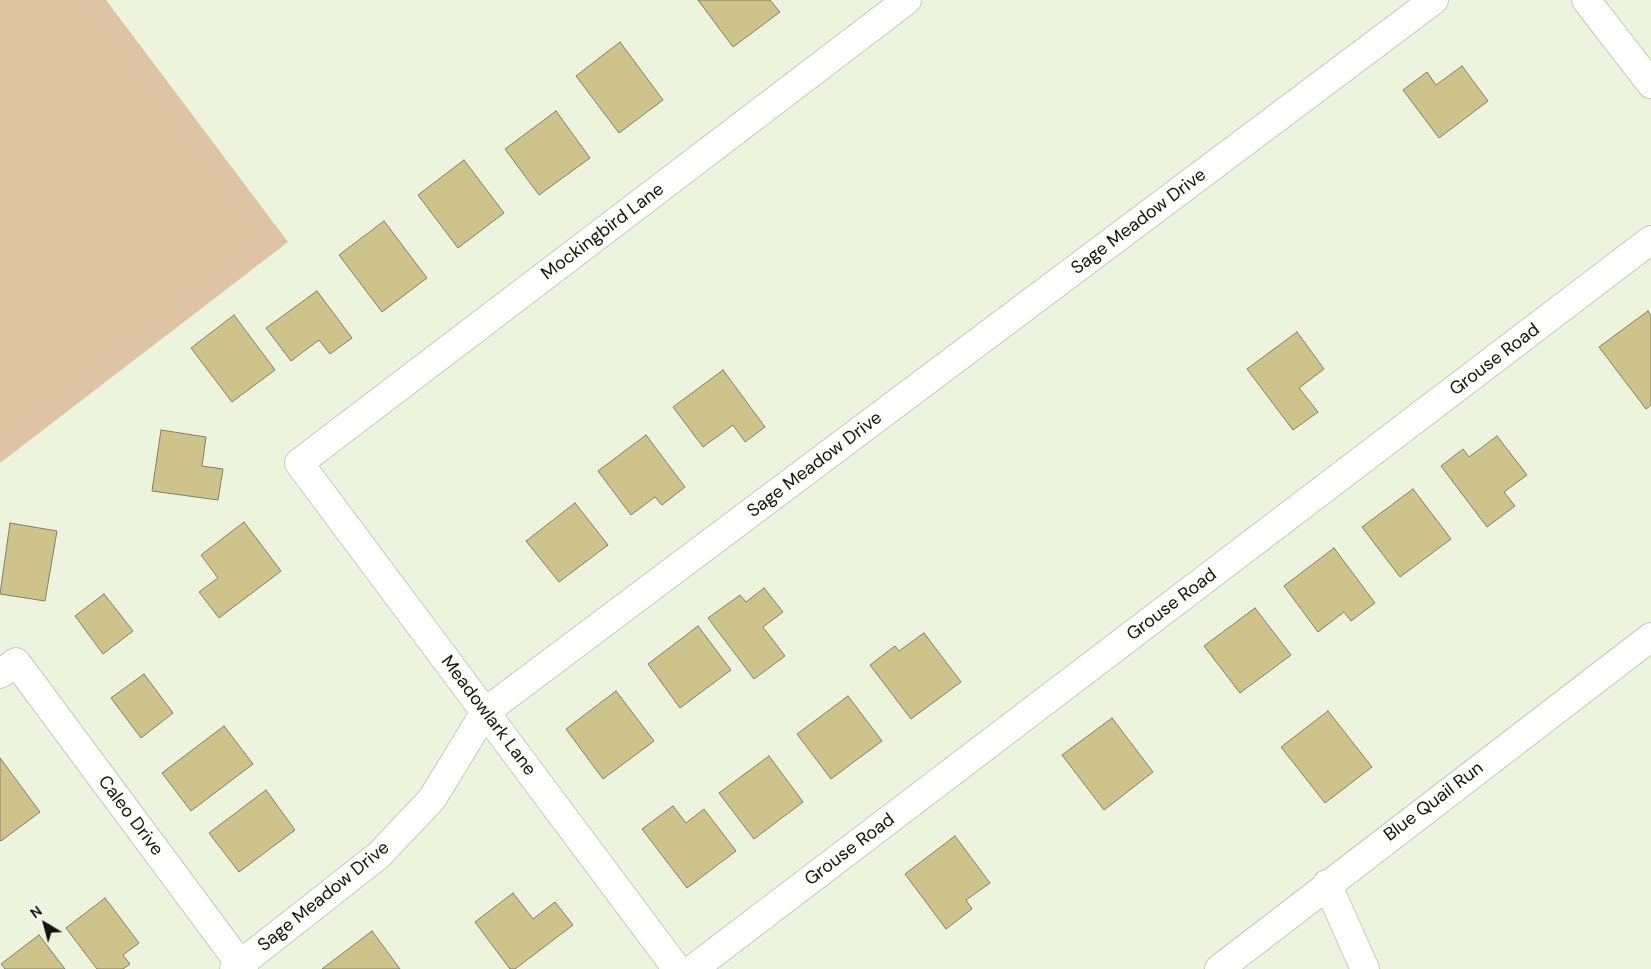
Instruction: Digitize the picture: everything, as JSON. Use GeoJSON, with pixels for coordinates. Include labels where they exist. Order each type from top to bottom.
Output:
{"type":"FeatureCollection","features":[{"type":"Feature","properties":{"kind":"street","name":"Mockingbird Lane"},"geometry":{"type":"LineString","coordinates":[[299,463],[907,0]]}},
{"type":"Feature","properties":{"kind":"street","name":"Sage Meadow Drive"},"geometry":{"type":"LineString","coordinates":[[240,967],[379,855],[432,799],[486,712],[1434,0]]}},
{"type":"Feature","properties":{"kind":"street"},"geometry":{"type":"LineString","coordinates":[[1586,0],[1651,84]]}},
{"type":"Feature","properties":{"kind":"street","name":"Grouse Road"},"geometry":{"type":"LineString","coordinates":[[694,969],[1651,240]]}},
{"type":"Feature","properties":{"kind":"street","name":"Meadowlark Lane"},"geometry":{"type":"LineString","coordinates":[[299,463],[678,969]]}},
{"type":"Feature","properties":{"kind":"street","name":"Blue Quail Run"},"geometry":{"type":"LineString","coordinates":[[1219,969],[1327,884],[1651,637]]}},
{"type":"Feature","properties":{"kind":"street","name":"Caleo Drive"},"geometry":{"type":"LineString","coordinates":[[8,668],[240,967]]}},
{"type":"Feature","properties":{"kind":"street"},"geometry":{"type":"LineString","coordinates":[[1327,884],[1365,969]]}},
{"type":"Feature","properties":{"kind":"shaded area"},"geometry":{"type":"Polygon","coordinates":[[[0,0],[106,0],[288,242],[0,463],[0,0]]]}},
{"type":"Feature","properties":{"kind":"building"},"geometry":{"type":"Polygon","coordinates":[[[698,0],[770,0],[780,12],[733,47],[698,0]]]}},
{"type":"Feature","properties":{"kind":"building"},"geometry":{"type":"Polygon","coordinates":[[[620,42],[663,100],[619,133],[576,76],[620,42]]]}},
{"type":"Feature","properties":{"kind":"building"},"geometry":{"type":"Polygon","coordinates":[[[1462,66],[1488,101],[1439,138],[1403,90],[1427,72],[1436,85],[1462,66]]]}},
{"type":"Feature","properties":{"kind":"building"},"geometry":{"type":"Polygon","coordinates":[[[556,111],[590,158],[539,195],[505,149],[556,111]]]}},
{"type":"Feature","properties":{"kind":"building"},"geometry":{"type":"Polygon","coordinates":[[[464,160],[504,213],[458,248],[418,195],[464,160]]]}},
{"type":"Feature","properties":{"kind":"building"},"geometry":{"type":"Polygon","coordinates":[[[384,221],[427,278],[382,312],[339,255],[384,221]]]}},
{"type":"Feature","properties":{"kind":"building"},"geometry":{"type":"Polygon","coordinates":[[[317,291],[352,338],[330,354],[319,340],[291,361],[266,328],[317,291]]]}},
{"type":"Feature","properties":{"kind":"building"},"geometry":{"type":"Polygon","coordinates":[[[1648,311],[1651,315],[1651,405],[1646,409],[1599,347],[1648,311]]]}},
{"type":"Feature","properties":{"kind":"building"},"geometry":{"type":"Polygon","coordinates":[[[234,315],[275,370],[232,402],[191,348],[234,315]]]}},
{"type":"Feature","properties":{"kind":"building"},"geometry":{"type":"Polygon","coordinates":[[[1297,332],[1324,369],[1299,388],[1318,412],[1293,430],[1247,369],[1297,332]]]}},
{"type":"Feature","properties":{"kind":"building"},"geometry":{"type":"Polygon","coordinates":[[[723,370],[765,427],[745,442],[733,425],[703,447],[673,407],[723,370]]]}},
{"type":"Feature","properties":{"kind":"building"},"geometry":{"type":"Polygon","coordinates":[[[161,430],[206,437],[202,466],[223,469],[218,500],[152,491],[161,430]]]}},
{"type":"Feature","properties":{"kind":"building"},"geometry":{"type":"Polygon","coordinates":[[[646,435],[685,487],[662,505],[655,497],[631,515],[598,471],[646,435]]]}},
{"type":"Feature","properties":{"kind":"building"},"geometry":{"type":"Polygon","coordinates":[[[1497,436],[1527,475],[1504,492],[1515,506],[1487,527],[1441,466],[1463,449],[1469,457],[1497,436]]]}},
{"type":"Feature","properties":{"kind":"building"},"geometry":{"type":"Polygon","coordinates":[[[1413,489],[1451,539],[1400,577],[1362,527],[1413,489]]]}},
{"type":"Feature","properties":{"kind":"building"},"geometry":{"type":"Polygon","coordinates":[[[575,503],[608,545],[559,582],[526,541],[575,503]]]}},
{"type":"Feature","properties":{"kind":"building"},"geometry":{"type":"Polygon","coordinates":[[[244,522],[281,571],[219,618],[199,592],[218,578],[201,555],[244,522]]]}},
{"type":"Feature","properties":{"kind":"building"},"geometry":{"type":"Polygon","coordinates":[[[10,523],[57,531],[45,601],[0,594],[10,523]]]}},
{"type":"Feature","properties":{"kind":"building"},"geometry":{"type":"Polygon","coordinates":[[[1334,548],[1375,603],[1351,621],[1344,612],[1318,632],[1284,586],[1334,548]]]}},
{"type":"Feature","properties":{"kind":"building"},"geometry":{"type":"Polygon","coordinates":[[[764,588],[783,612],[763,627],[785,656],[754,679],[708,618],[740,595],[746,602],[764,588]]]}},
{"type":"Feature","properties":{"kind":"building"},"geometry":{"type":"Polygon","coordinates":[[[104,594],[133,631],[103,654],[75,616],[104,594]]]}},
{"type":"Feature","properties":{"kind":"building"},"geometry":{"type":"Polygon","coordinates":[[[1255,608],[1291,655],[1240,693],[1204,646],[1255,608]]]}},
{"type":"Feature","properties":{"kind":"building"},"geometry":{"type":"Polygon","coordinates":[[[698,626],[731,670],[680,708],[648,664],[698,626]]]}},
{"type":"Feature","properties":{"kind":"building"},"geometry":{"type":"Polygon","coordinates":[[[924,633],[961,682],[911,719],[870,665],[895,646],[899,651],[924,633]]]}},
{"type":"Feature","properties":{"kind":"building"},"geometry":{"type":"Polygon","coordinates":[[[144,674],[173,713],[141,738],[111,698],[144,674]]]}},
{"type":"Feature","properties":{"kind":"building"},"geometry":{"type":"Polygon","coordinates":[[[616,691],[654,741],[603,779],[566,729],[616,691]]]}},
{"type":"Feature","properties":{"kind":"building"},"geometry":{"type":"Polygon","coordinates":[[[848,696],[882,741],[831,779],[797,734],[848,696]]]}},
{"type":"Feature","properties":{"kind":"building"},"geometry":{"type":"Polygon","coordinates":[[[1328,711],[1372,767],[1325,803],[1281,747],[1328,711]]]}},
{"type":"Feature","properties":{"kind":"building"},"geometry":{"type":"Polygon","coordinates":[[[1112,718],[1153,772],[1104,810],[1062,755],[1112,718]]]}},
{"type":"Feature","properties":{"kind":"building"},"geometry":{"type":"Polygon","coordinates":[[[224,726],[253,764],[191,811],[162,773],[224,726]]]}},
{"type":"Feature","properties":{"kind":"building"},"geometry":{"type":"Polygon","coordinates":[[[769,756],[803,802],[754,839],[719,793],[769,756]]]}},
{"type":"Feature","properties":{"kind":"building"},"geometry":{"type":"Polygon","coordinates":[[[0,758],[40,812],[1,841],[0,840],[0,758]]]}},
{"type":"Feature","properties":{"kind":"building"},"geometry":{"type":"Polygon","coordinates":[[[266,790],[295,830],[239,872],[209,833],[266,790]]]}},
{"type":"Feature","properties":{"kind":"building"},"geometry":{"type":"Polygon","coordinates":[[[673,806],[686,823],[704,809],[736,851],[687,888],[642,829],[673,806]]]}},
{"type":"Feature","properties":{"kind":"building"},"geometry":{"type":"Polygon","coordinates":[[[955,836],[990,883],[966,900],[972,909],[946,929],[905,874],[955,836]]]}},
{"type":"Feature","properties":{"kind":"building"},"geometry":{"type":"Polygon","coordinates":[[[513,893],[533,919],[555,902],[573,925],[515,969],[510,969],[475,922],[513,893]]]}},
{"type":"Feature","properties":{"kind":"building"},"geometry":{"type":"Polygon","coordinates":[[[105,898],[139,943],[123,955],[130,964],[123,969],[97,969],[66,928],[105,898]]]}},
{"type":"Feature","properties":{"kind":"building"},"geometry":{"type":"Polygon","coordinates":[[[372,931],[400,969],[322,969],[372,931]]]}},
{"type":"Feature","properties":{"kind":"building"},"geometry":{"type":"Polygon","coordinates":[[[39,935],[65,969],[5,969],[1,964],[39,935]]]}}]}
